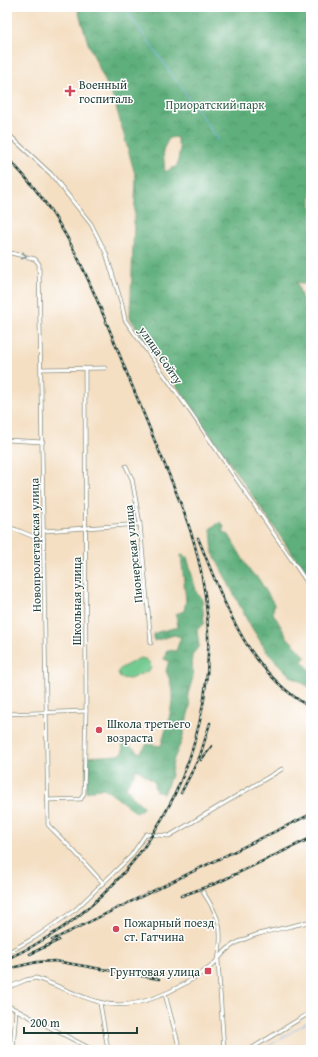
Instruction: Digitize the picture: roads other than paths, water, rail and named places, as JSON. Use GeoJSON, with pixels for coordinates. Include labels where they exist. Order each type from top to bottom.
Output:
{"type":"FeatureCollection","features":[{"type":"Feature","properties":{"kind":"street","name":"улица Сойту"},"geometry":{"type":"LineString","coordinates":[[7,133],[51,174],[91,224],[106,253],[122,305],[125,320],[192,414],[311,588]]}},
{"type":"Feature","properties":{"kind":"street","name":"Новопролетарская улица"},"geometry":{"type":"LineString","coordinates":[[7,252],[35,258],[39,264],[42,369],[48,825],[72,848],[103,883]]}},
{"type":"Feature","properties":{"kind":"street"},"geometry":{"type":"LineString","coordinates":[[42,369],[105,368]]}},
{"type":"Feature","properties":{"kind":"street","name":"Школьная улица"},"geometry":{"type":"LineString","coordinates":[[47,800],[81,799],[84,793],[86,711],[85,369]]}},
{"type":"Feature","properties":{"kind":"street"},"geometry":{"type":"LineString","coordinates":[[7,440],[43,442]]}},
{"type":"Feature","properties":{"kind":"street","name":"Пионерская улица"},"geometry":{"type":"LineString","coordinates":[[126,466],[132,478],[140,524],[151,643]]}},
{"type":"Feature","properties":{"kind":"street"},"geometry":{"type":"LineString","coordinates":[[44,531],[140,524]]}},
{"type":"Feature","properties":{"kind":"street"},"geometry":{"type":"LineString","coordinates":[[7,527],[44,541]]}},
{"type":"Feature","properties":{"kind":"street"},"geometry":{"type":"LineString","coordinates":[[7,699],[7,714],[86,711]]}},
{"type":"Feature","properties":{"kind":"street"},"geometry":{"type":"LineString","coordinates":[[7,952],[34,938],[62,920],[85,902],[131,856],[146,834],[169,836],[282,769]]}},
{"type":"Feature","properties":{"kind":"street"},"geometry":{"type":"LineString","coordinates":[[202,892],[216,912],[220,926],[218,961],[224,1050]]}},
{"type":"Feature","properties":{"kind":"street"},"geometry":{"type":"LineString","coordinates":[[7,988],[26,980],[36,978],[61,986],[100,1003],[123,1004],[148,1001],[165,994],[208,968],[218,961],[223,953],[232,946],[248,937],[311,921]]}},
{"type":"Feature","properties":{"kind":"street"},"geometry":{"type":"LineString","coordinates":[[165,994],[180,1050]]}},
{"type":"Feature","properties":{"kind":"street"},"geometry":{"type":"LineString","coordinates":[[100,1003],[108,1050]]}},
{"type":"Feature","properties":{"kind":"street"},"geometry":{"type":"LineString","coordinates":[[7,1005],[93,1050]]}},
{"type":"Feature","properties":{"kind":"street"},"geometry":{"type":"LineString","coordinates":[[13,1050],[16,1010]]}},
{"type":"Feature","properties":{"kind":"street"},"geometry":{"type":"LineString","coordinates":[[249,1050],[311,1012]]}},
{"type":"Feature","properties":{"kind":"waterway"},"geometry":{"type":"LineString","coordinates":[[124,7],[220,142]]}},
{"type":"Feature","properties":{"kind":"waterway"},"geometry":{"type":"LineString","coordinates":[[284,7],[290,8]]}},
{"type":"Feature","properties":{"kind":"waterway"},"geometry":{"type":"LineString","coordinates":[[309,7],[308,19],[311,20]]}},
{"type":"Feature","properties":{"kind":"waterway"},"geometry":{"type":"LineString","coordinates":[[293,9],[309,11]]}},
{"type":"Feature","properties":{"kind":"waterway"},"geometry":{"type":"LineString","coordinates":[[262,1050],[311,1020]]}},
{"type":"Feature","properties":{"kind":"railway"},"geometry":{"type":"LineString","coordinates":[[7,158],[29,182],[48,207],[65,234],[80,262],[106,321],[192,535],[205,597],[208,647],[204,698],[193,746],[175,793],[151,837],[120,877],[82,913],[66,926],[7,959]]}},
{"type":"Feature","properties":{"kind":"railway"},"geometry":{"type":"LineString","coordinates":[[198,538],[228,611],[240,634],[270,675],[289,692],[311,708]]}},
{"type":"Feature","properties":{"kind":"railway"},"geometry":{"type":"LineString","coordinates":[[181,793],[200,756],[210,723]]}},
{"type":"Feature","properties":{"kind":"railway"},"geometry":{"type":"LineString","coordinates":[[201,760],[212,746]]}},
{"type":"Feature","properties":{"kind":"railway"},"geometry":{"type":"LineString","coordinates":[[52,940],[311,814]]}},
{"type":"Feature","properties":{"kind":"railway"},"geometry":{"type":"LineString","coordinates":[[181,896],[217,883],[311,838]]}},
{"type":"Feature","properties":{"kind":"railway"},"geometry":{"type":"LineString","coordinates":[[30,954],[59,940]]}},
{"type":"Feature","properties":{"kind":"railway"},"geometry":{"type":"LineString","coordinates":[[7,969],[37,962],[55,961],[159,979]]}},
{"type":"Feature","properties":{"kind":"place","name":"Военный госпиталь"},"geometry":{"type":"Point","coordinates":[70,91]}},
{"type":"Feature","properties":{"kind":"place","name":"Школа третьего возраста"},"geometry":{"type":"Point","coordinates":[99,730]}},
{"type":"Feature","properties":{"kind":"place","name":"Пожарный поезд ст. Гатчина"},"geometry":{"type":"Point","coordinates":[116,929]}},
{"type":"Feature","properties":{"kind":"place","name":"Грунтовая улица"},"geometry":{"type":"Point","coordinates":[208,971]}},
{"type":"Feature","properties":{"kind":"park label","name":"Приоратский парк"},"geometry":{"type":"Point","coordinates":[215,104]}}]}
